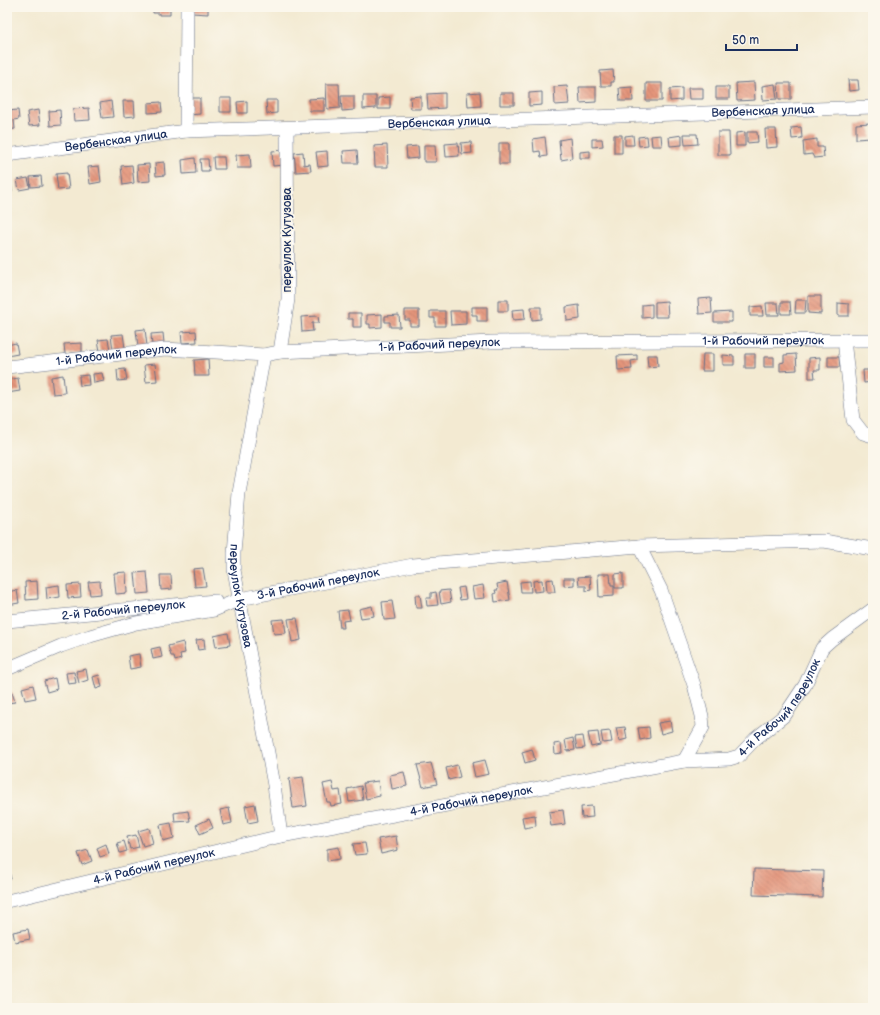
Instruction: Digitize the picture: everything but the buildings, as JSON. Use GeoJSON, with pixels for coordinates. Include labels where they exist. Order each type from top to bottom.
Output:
{"type":"FeatureCollection","features":[{"type":"Feature","properties":{"kind":"street"},"geometry":{"type":"LineString","coordinates":[[186,131],[187,7]]}},
{"type":"Feature","properties":{"kind":"street","name":"Вербенская улица"},"geometry":{"type":"LineString","coordinates":[[7,155],[186,131],[873,107]]}},
{"type":"Feature","properties":{"kind":"street","name":"переулок Кутузова"},"geometry":{"type":"LineString","coordinates":[[280,352],[288,299],[287,128]]}},
{"type":"Feature","properties":{"kind":"street"},"geometry":{"type":"LineString","coordinates":[[844,340],[853,420],[868,435],[873,444]]}},
{"type":"Feature","properties":{"kind":"street","name":"1-й Рабочий переулок"},"geometry":{"type":"LineString","coordinates":[[7,367],[165,349],[264,355],[280,352],[491,342],[873,340]]}},
{"type":"Feature","properties":{"kind":"street","name":"переулок Кутузова"},"geometry":{"type":"LineString","coordinates":[[264,355],[239,493],[234,570],[274,785],[281,836]]}},
{"type":"Feature","properties":{"kind":"street","name":"3-й Рабочий переулок"},"geometry":{"type":"LineString","coordinates":[[7,669],[61,646],[96,634],[136,623],[214,610],[240,599],[414,565],[639,546],[824,541],[873,549]]}},
{"type":"Feature","properties":{"kind":"street"},"geometry":{"type":"LineString","coordinates":[[639,546],[661,590],[694,685],[702,716],[703,727],[684,761]]}},
{"type":"Feature","properties":{"kind":"street","name":"2-й Рабочий переулок"},"geometry":{"type":"LineString","coordinates":[[7,621],[240,599]]}},
{"type":"Feature","properties":{"kind":"street","name":"4-й Рабочий переулок"},"geometry":{"type":"LineString","coordinates":[[7,901],[281,836],[684,761],[729,760],[739,756],[755,739],[785,715],[805,685],[822,648],[832,638],[873,609]]}}]}
